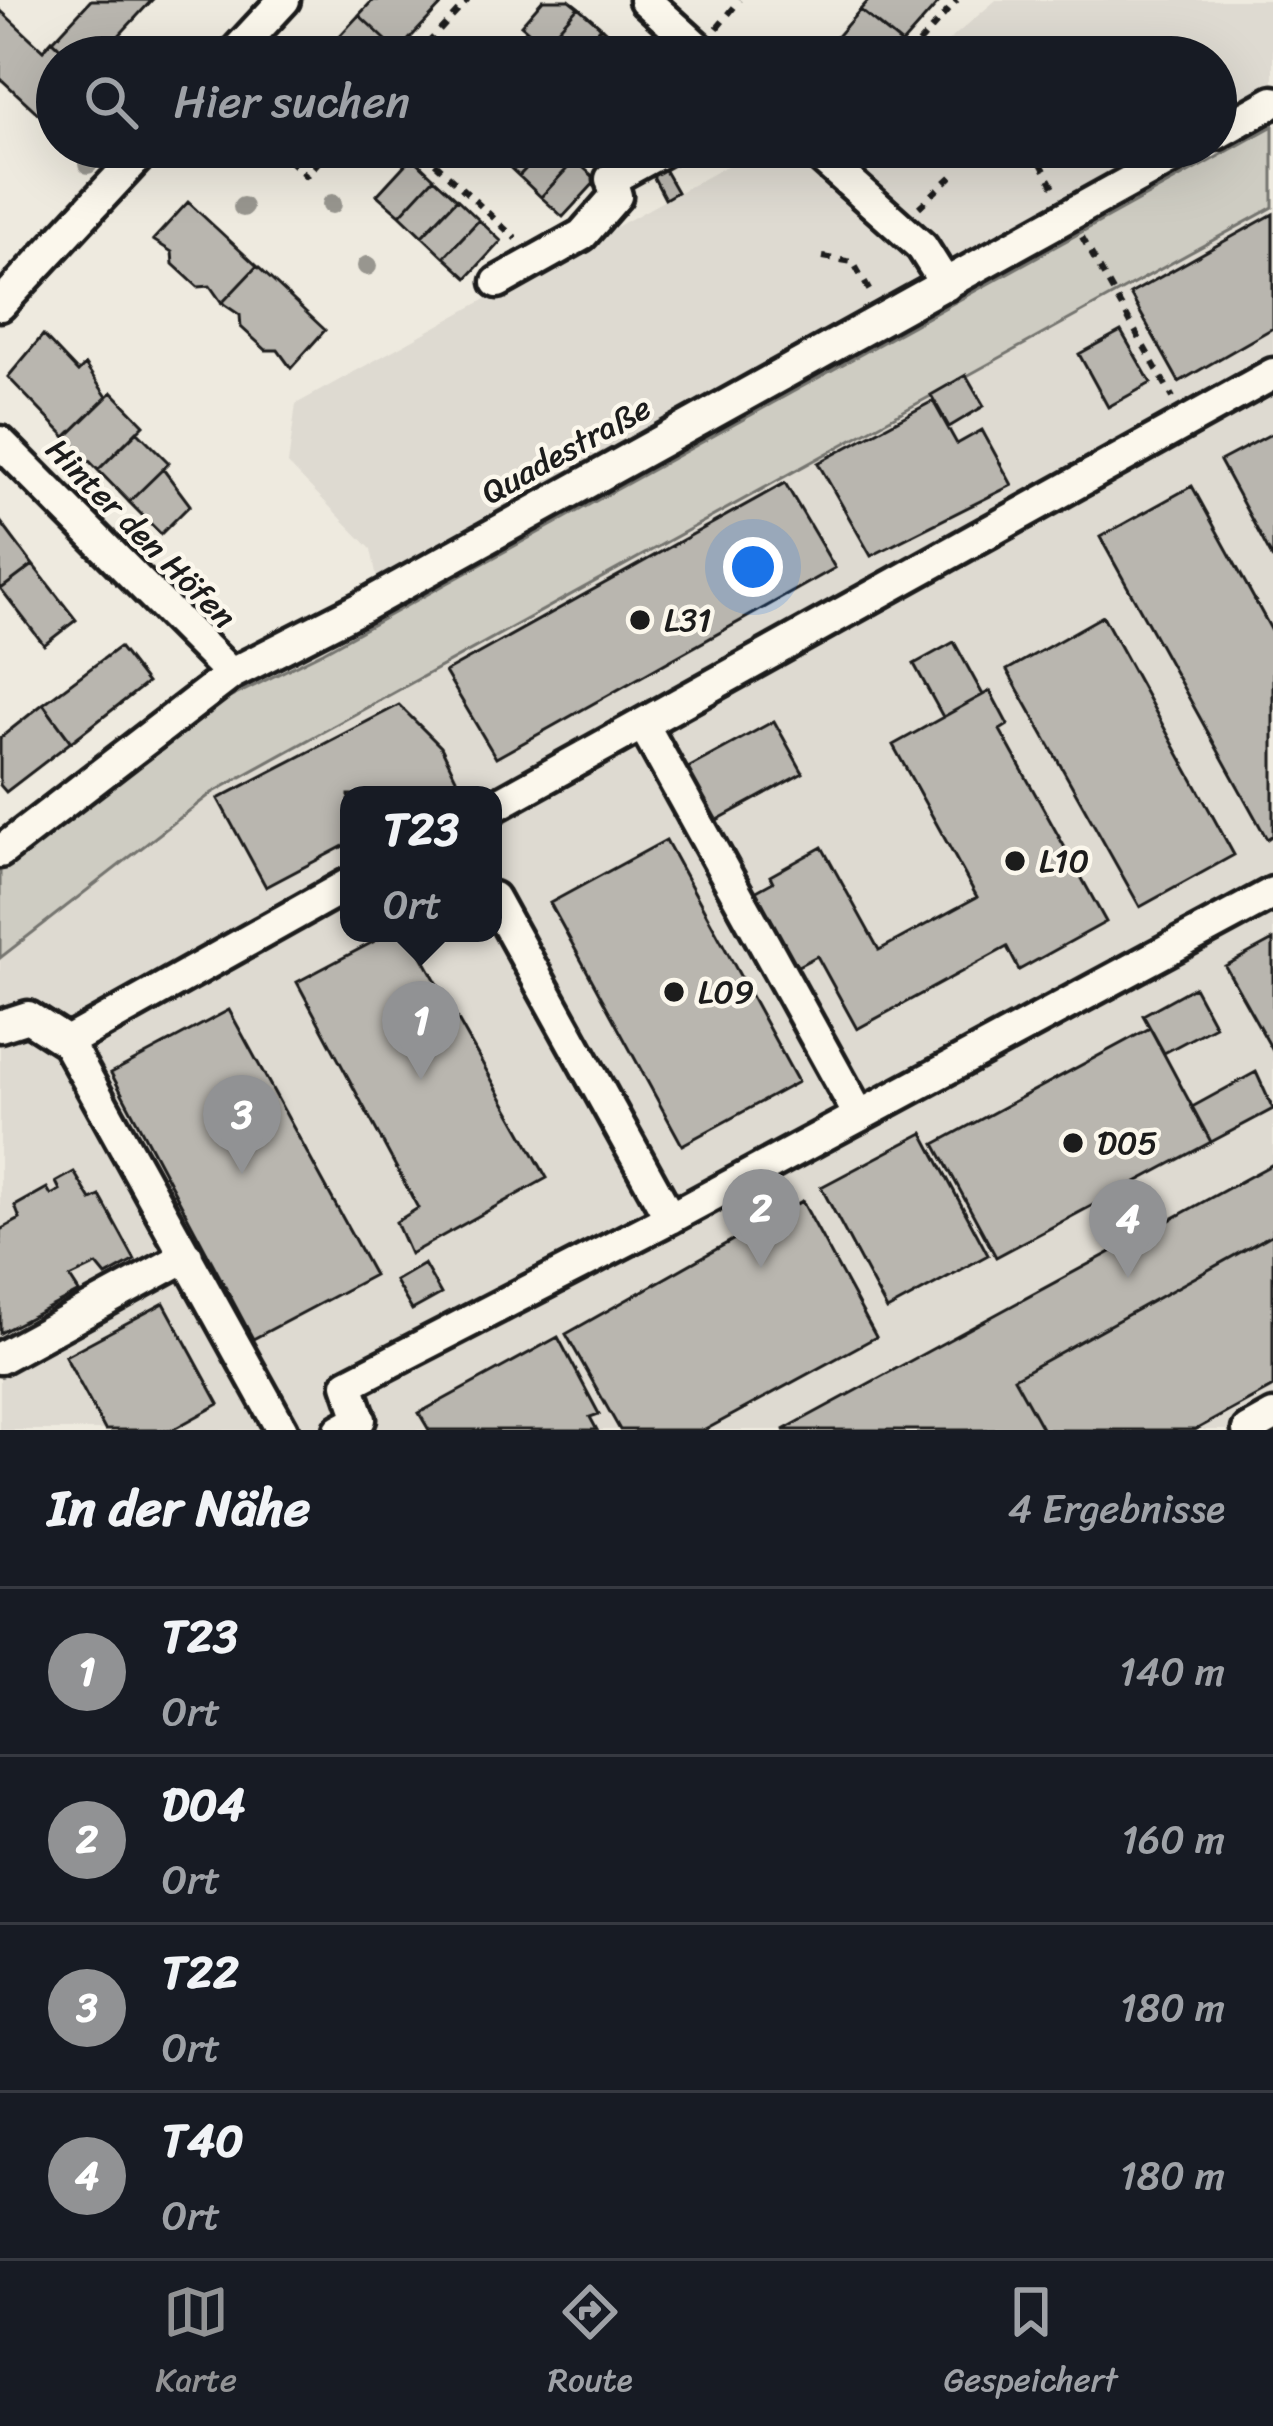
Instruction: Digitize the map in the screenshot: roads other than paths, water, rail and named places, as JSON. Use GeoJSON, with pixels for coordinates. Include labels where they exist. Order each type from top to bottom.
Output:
{"type":"FeatureCollection","features":[{"type":"Feature","properties":{"kind":"street"},"geometry":{"type":"LineString","coordinates":[[251,36],[284,0]]}},
{"type":"Feature","properties":{"kind":"street"},"geometry":{"type":"LineString","coordinates":[[645,0],[685,36]]}},
{"type":"Feature","properties":{"kind":"street"},"geometry":{"type":"LineString","coordinates":[[1237,122],[1273,102]]}},
{"type":"Feature","properties":{"kind":"street"},"geometry":{"type":"LineString","coordinates":[[0,305],[127,168]]}},
{"type":"Feature","properties":{"kind":"street"},"geometry":{"type":"LineString","coordinates":[[498,282],[582,235],[616,196],[610,178],[629,168]]}},
{"type":"Feature","properties":{"kind":"street"},"geometry":{"type":"LineString","coordinates":[[834,168],[922,247],[946,285]]}},
{"type":"Feature","properties":{"kind":"street","name":"Quadestraße"},"geometry":{"type":"LineString","coordinates":[[0,852],[231,674],[1154,168]]}},
{"type":"Feature","properties":{"kind":"street"},"geometry":{"type":"LineString","coordinates":[[502,802],[1273,374]]}},
{"type":"Feature","properties":{"kind":"street","name":"Hinter den Höfen"},"geometry":{"type":"LineString","coordinates":[[0,442],[231,674]]}},
{"type":"Feature","properties":{"kind":"street"},"geometry":{"type":"LineString","coordinates":[[644,726],[859,1115]]}},
{"type":"Feature","properties":{"kind":"street"},"geometry":{"type":"LineString","coordinates":[[67,1042],[340,889]]}},
{"type":"Feature","properties":{"kind":"street"},"geometry":{"type":"LineString","coordinates":[[356,1426],[348,1384],[670,1218],[1273,893]]}},
{"type":"Feature","properties":{"kind":"street"},"geometry":{"type":"LineString","coordinates":[[502,914],[670,1218]]}},
{"type":"Feature","properties":{"kind":"street"},"geometry":{"type":"LineString","coordinates":[[0,1026],[28,1017],[67,1042],[282,1430]]}},
{"type":"Feature","properties":{"kind":"street"},"geometry":{"type":"LineString","coordinates":[[0,1358],[187,1256]]}},
{"type":"Feature","properties":{"kind":"street"},"geometry":{"type":"LineString","coordinates":[[1248,1430],[1273,1416]]}},
{"type":"Feature","properties":{"kind":"place","name":"L31"},"geometry":{"type":"Point","coordinates":[640,620]}},
{"type":"Feature","properties":{"kind":"place","name":"L10"},"geometry":{"type":"Point","coordinates":[1015,861]}},
{"type":"Feature","properties":{"kind":"place","name":"L09"},"geometry":{"type":"Point","coordinates":[674,992]}},
{"type":"Feature","properties":{"kind":"place","name":"T23"},"geometry":{"type":"Point","coordinates":[421,1080]}},
{"type":"Feature","properties":{"kind":"place","name":"D05"},"geometry":{"type":"Point","coordinates":[1073,1143]}},
{"type":"Feature","properties":{"kind":"place","name":"T22"},"geometry":{"type":"Point","coordinates":[242,1174]}},
{"type":"Feature","properties":{"kind":"place","name":"D04"},"geometry":{"type":"Point","coordinates":[761,1268]}},
{"type":"Feature","properties":{"kind":"place","name":"T40"},"geometry":{"type":"Point","coordinates":[1128,1278]}}]}
